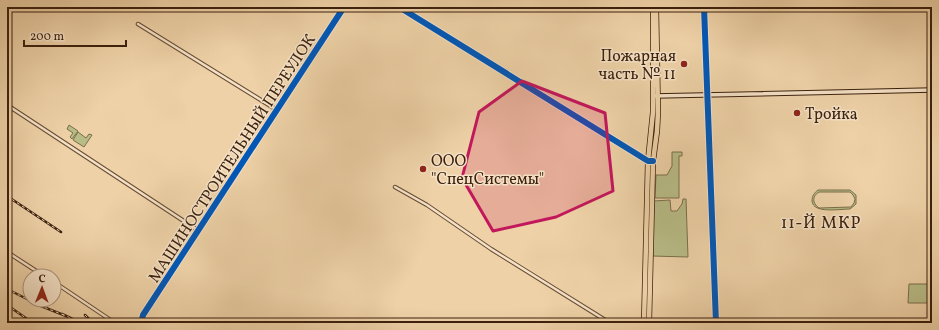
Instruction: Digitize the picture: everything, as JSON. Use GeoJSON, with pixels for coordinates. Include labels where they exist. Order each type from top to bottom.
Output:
{"type":"FeatureCollection","features":[{"type":"Feature","properties":{"kind":"highway"},"geometry":{"type":"LineString","coordinates":[[644,323],[651,161],[657,131],[653,7]]}},
{"type":"Feature","properties":{"kind":"highway"},"geometry":{"type":"LineString","coordinates":[[655,96],[656,7]]}},
{"type":"Feature","properties":{"kind":"highway"},"geometry":{"type":"LineString","coordinates":[[649,323],[651,161]]}},
{"type":"Feature","properties":{"kind":"street","name":"МАШИНОСТРОИТЕЛЬНЫЙ ПЕРЕУЛОК"},"geometry":{"type":"LineString","coordinates":[[141,323],[143,315],[344,7]]}},
{"type":"Feature","properties":{"kind":"street"},"geometry":{"type":"LineString","coordinates":[[399,7],[651,161]]}},
{"type":"Feature","properties":{"kind":"street"},"geometry":{"type":"LineString","coordinates":[[704,7],[716,323]]}},
{"type":"Feature","properties":{"kind":"street"},"geometry":{"type":"LineString","coordinates":[[138,24],[277,110]]}},
{"type":"Feature","properties":{"kind":"street"},"geometry":{"type":"LineString","coordinates":[[655,96],[932,90]]}},
{"type":"Feature","properties":{"kind":"street","name":"МАШИНОСТРОИТЕЛЬНЫЙ ПЕРЕУЛОК"},"geometry":{"type":"LineString","coordinates":[[7,105],[199,231]]}},
{"type":"Feature","properties":{"kind":"street"},"geometry":{"type":"LineString","coordinates":[[395,187],[427,205],[491,249],[610,323]]}},
{"type":"Feature","properties":{"kind":"street"},"geometry":{"type":"LineString","coordinates":[[7,252],[32,268]]}},
{"type":"Feature","properties":{"kind":"street"},"geometry":{"type":"LineString","coordinates":[[62,287],[112,321],[120,323]]}},
{"type":"Feature","properties":{"kind":"highlighted area"},"geometry":{"type":"Polygon","coordinates":[[[522,81],[605,113],[613,191],[556,217],[493,231],[462,178],[479,112],[522,81]]]}},
{"type":"Feature","properties":{"kind":"green space"},"geometry":{"type":"Polygon","coordinates":[[[69,125],[78,131],[72,139],[70,137],[73,133],[67,129],[69,125]]]}},
{"type":"Feature","properties":{"kind":"green space"},"geometry":{"type":"Polygon","coordinates":[[[78,132],[86,138],[89,134],[92,135],[84,147],[73,140],[78,132]]]}},
{"type":"Feature","properties":{"kind":"green space"},"geometry":{"type":"Polygon","coordinates":[[[672,152],[682,152],[682,156],[679,156],[679,198],[655,198],[656,175],[667,175],[672,166],[672,152]]]}},
{"type":"Feature","properties":{"kind":"green space"},"geometry":{"type":"Polygon","coordinates":[[[818,190],[850,190],[856,195],[856,204],[850,209],[828,210],[817,208],[812,201],[814,193],[818,190]],[[819,192],[815,195],[814,202],[819,208],[851,207],[855,199],[850,192],[819,192]]]}},
{"type":"Feature","properties":{"kind":"green space"},"geometry":{"type":"Polygon","coordinates":[[[683,199],[686,199],[688,257],[652,256],[654,201],[670,200],[671,211],[677,211],[682,204],[683,199]]]}},
{"type":"Feature","properties":{"kind":"green space"},"geometry":{"type":"Polygon","coordinates":[[[909,284],[929,284],[930,303],[908,303],[909,284]]]}},
{"type":"Feature","properties":{"kind":"railway"},"geometry":{"type":"LineString","coordinates":[[7,196],[61,232]]}},
{"type":"Feature","properties":{"kind":"railway"},"geometry":{"type":"LineString","coordinates":[[7,289],[41,306],[66,316]]}},
{"type":"Feature","properties":{"kind":"railway"},"geometry":{"type":"LineString","coordinates":[[7,305],[33,323]]}},
{"type":"Feature","properties":{"kind":"railway"},"geometry":{"type":"LineString","coordinates":[[62,314],[81,323]]}},
{"type":"Feature","properties":{"kind":"railway"},"geometry":{"type":"LineString","coordinates":[[85,315],[93,323]]}},
{"type":"Feature","properties":{"kind":"cycle path"},"geometry":{"type":"LineString","coordinates":[[141,323],[143,315],[344,7]]}},
{"type":"Feature","properties":{"kind":"cycle path"},"geometry":{"type":"LineString","coordinates":[[399,7],[648,161],[653,161]]}},
{"type":"Feature","properties":{"kind":"cycle path"},"geometry":{"type":"LineString","coordinates":[[704,7],[716,323]]}},
{"type":"Feature","properties":{"kind":"place","name":"Пожарная часть № 11"},"geometry":{"type":"Point","coordinates":[684,64]}},
{"type":"Feature","properties":{"kind":"place","name":"Тройка"},"geometry":{"type":"Point","coordinates":[797,113]}},
{"type":"Feature","properties":{"kind":"place","name":"ООО \"СпецСистемы\""},"geometry":{"type":"Point","coordinates":[423,169]}},
{"type":"Feature","properties":{"kind":"district","name":"11-Й МКР"},"geometry":{"type":"Point","coordinates":[821,222]}}]}
